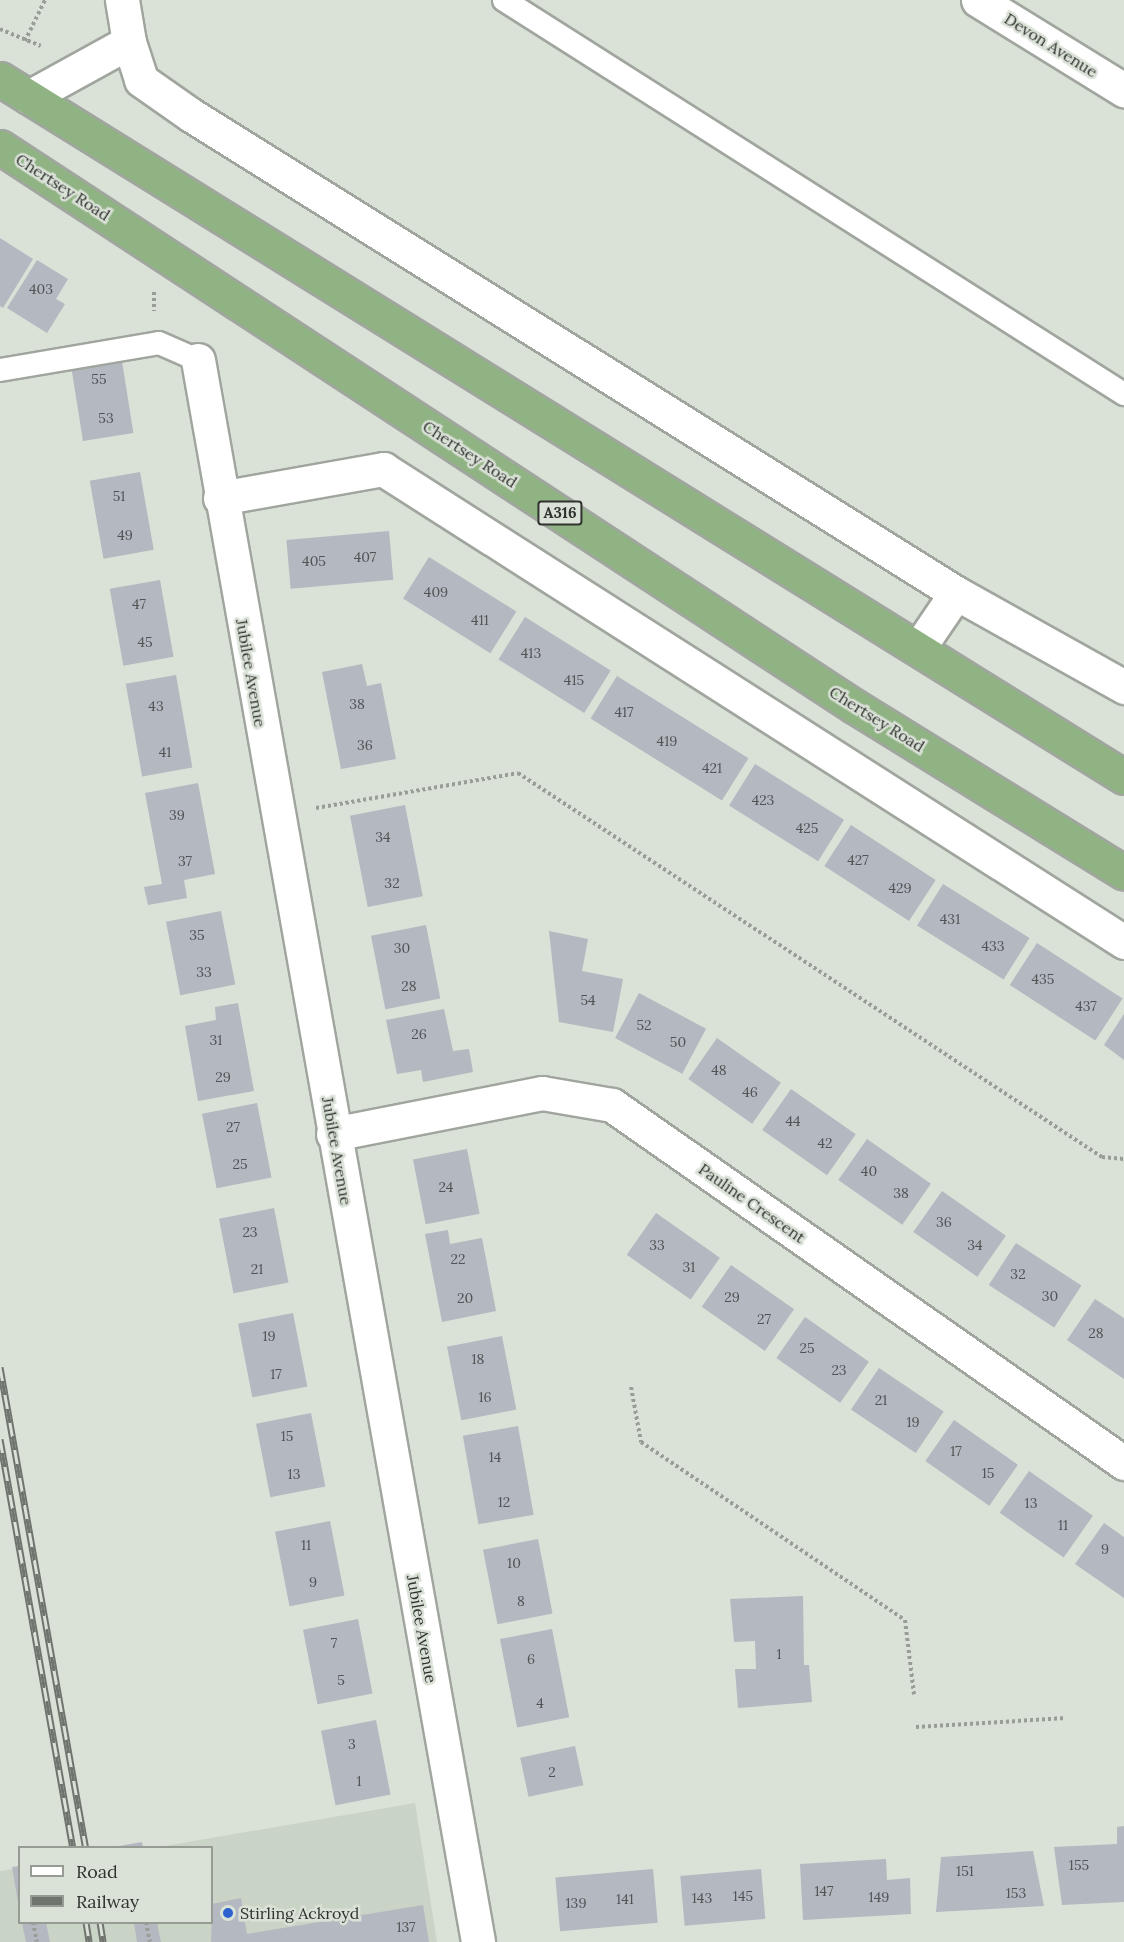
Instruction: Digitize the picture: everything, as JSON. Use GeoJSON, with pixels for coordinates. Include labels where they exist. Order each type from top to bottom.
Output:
{"type":"FeatureCollection","features":[{"type":"Feature","properties":{"kind":"highway"},"geometry":{"type":"LineString","coordinates":[[0,79],[920,646],[1124,777]]}},
{"type":"Feature","properties":{"kind":"highway","name":"Chertsey Road"},"geometry":{"type":"LineString","coordinates":[[0,147],[854,706],[1124,873]]}},
{"type":"Feature","properties":{"kind":"street"},"geometry":{"type":"LineString","coordinates":[[122,0],[129,42],[141,80],[191,116],[956,593],[1124,687]]}},
{"type":"Feature","properties":{"kind":"street","name":"Devon Avenue"},"geometry":{"type":"LineString","coordinates":[[978,0],[1124,90]]}},
{"type":"Feature","properties":{"kind":"street"},"geometry":{"type":"LineString","coordinates":[[28,97],[129,42]]}},
{"type":"Feature","properties":{"kind":"street","name":"Jubilee Avenue"},"geometry":{"type":"LineString","coordinates":[[198,360],[220,498],[478,1942]]}},
{"type":"Feature","properties":{"kind":"street"},"geometry":{"type":"LineString","coordinates":[[220,498],[383,469],[1124,942]]}},
{"type":"Feature","properties":{"kind":"street"},"geometry":{"type":"LineString","coordinates":[[920,646],[956,593]]}},
{"type":"Feature","properties":{"kind":"street","name":"Pauline Crescent"},"geometry":{"type":"LineString","coordinates":[[333,1134],[542,1093],[612,1105],[1124,1463]]}},
{"type":"Feature","properties":{"kind":"lane"},"geometry":{"type":"LineString","coordinates":[[504,0],[1124,394]]}},
{"type":"Feature","properties":{"kind":"lane"},"geometry":{"type":"LineString","coordinates":[[0,370],[159,343],[198,360]]}},
{"type":"Feature","properties":{"kind":"path"},"geometry":{"type":"LineString","coordinates":[[25,41],[45,0]]}},
{"type":"Feature","properties":{"kind":"path"},"geometry":{"type":"LineString","coordinates":[[154,285],[154,309]]}},
{"type":"Feature","properties":{"kind":"path"},"geometry":{"type":"LineString","coordinates":[[277,814],[518,773],[1102,1157],[1124,1160]]}},
{"type":"Feature","properties":{"kind":"path"},"geometry":{"type":"LineString","coordinates":[[631,1387],[640,1442],[905,1620],[914,1694]]}},
{"type":"Feature","properties":{"kind":"path"},"geometry":{"type":"LineString","coordinates":[[916,1727],[1066,1718]]}},
{"type":"Feature","properties":{"kind":"path"},"geometry":{"type":"LineString","coordinates":[[33,1924],[37,1942]]}},
{"type":"Feature","properties":{"kind":"path"},"geometry":{"type":"LineString","coordinates":[[146,1924],[150,1942]]}},
{"type":"Feature","properties":{"kind":"shaded area"},"geometry":{"type":"Polygon","coordinates":[[[415,1803],[437,1942],[0,1942],[0,1871],[18,1868],[18,1924],[213,1924],[213,1846],[165,1846],[415,1803]]]}},
{"type":"Feature","properties":{"kind":"building"},"geometry":{"type":"Polygon","coordinates":[[[0,238],[33,259],[3,308],[0,306],[0,238]]]}},
{"type":"Feature","properties":{"kind":"building"},"geometry":{"type":"Polygon","coordinates":[[[37,260],[68,279],[56,299],[65,304],[47,333],[7,308],[37,260]]]}},
{"type":"Feature","properties":{"kind":"building"},"geometry":{"type":"Polygon","coordinates":[[[121,355],[133,433],[83,441],[71,363],[121,355]]]}},
{"type":"Feature","properties":{"kind":"building"},"geometry":{"type":"Polygon","coordinates":[[[140,472],[154,550],[103,559],[90,481],[140,472]]]}},
{"type":"Feature","properties":{"kind":"building"},"geometry":{"type":"Polygon","coordinates":[[[389,531],[393,580],[291,589],[286,540],[389,531]]]}},
{"type":"Feature","properties":{"kind":"building"},"geometry":{"type":"Polygon","coordinates":[[[429,557],[516,612],[490,653],[403,599],[429,557]]]}},
{"type":"Feature","properties":{"kind":"building"},"geometry":{"type":"Polygon","coordinates":[[[160,580],[174,657],[123,666],[110,589],[160,580]]]}},
{"type":"Feature","properties":{"kind":"building"},"geometry":{"type":"Polygon","coordinates":[[[525,617],[611,671],[584,713],[499,659],[525,617]]]}},
{"type":"Feature","properties":{"kind":"building"},"geometry":{"type":"Polygon","coordinates":[[[362,664],[367,686],[381,683],[396,759],[341,769],[322,672],[362,664]]]}},
{"type":"Feature","properties":{"kind":"building"},"geometry":{"type":"Polygon","coordinates":[[[176,675],[192,768],[142,776],[126,684],[176,675]]]}},
{"type":"Feature","properties":{"kind":"building"},"geometry":{"type":"Polygon","coordinates":[[[617,676],[748,758],[722,801],[591,718],[617,676]]]}},
{"type":"Feature","properties":{"kind":"building"},"geometry":{"type":"Polygon","coordinates":[[[755,764],[844,820],[818,861],[729,806],[755,764]]]}},
{"type":"Feature","properties":{"kind":"building"},"geometry":{"type":"Polygon","coordinates":[[[198,783],[215,874],[184,880],[187,898],[148,905],[144,887],[162,884],[145,793],[198,783]]]}},
{"type":"Feature","properties":{"kind":"building"},"geometry":{"type":"Polygon","coordinates":[[[405,805],[423,896],[368,907],[350,816],[405,805]]]}},
{"type":"Feature","properties":{"kind":"building"},"geometry":{"type":"Polygon","coordinates":[[[851,825],[936,880],[909,921],[824,866],[851,825]]]}},
{"type":"Feature","properties":{"kind":"building"},"geometry":{"type":"Polygon","coordinates":[[[943,884],[1030,938],[1004,980],[917,926],[943,884]]]}},
{"type":"Feature","properties":{"kind":"building"},"geometry":{"type":"Polygon","coordinates":[[[221,911],[235,985],[180,995],[166,922],[221,911]]]}},
{"type":"Feature","properties":{"kind":"building"},"geometry":{"type":"Polygon","coordinates":[[[426,925],[440,999],[385,1009],[371,936],[426,925]]]}},
{"type":"Feature","properties":{"kind":"building"},"geometry":{"type":"Polygon","coordinates":[[[549,931],[588,939],[582,971],[623,979],[613,1032],[559,1022],[549,931]]]}},
{"type":"Feature","properties":{"kind":"building"},"geometry":{"type":"Polygon","coordinates":[[[1037,943],[1123,999],[1095,1040],[1010,985],[1037,943]]]}},
{"type":"Feature","properties":{"kind":"building"},"geometry":{"type":"Polygon","coordinates":[[[639,993],[706,1029],[682,1074],[615,1038],[639,993]]]}},
{"type":"Feature","properties":{"kind":"building"},"geometry":{"type":"Polygon","coordinates":[[[238,1003],[254,1091],[198,1101],[185,1026],[216,1020],[215,1007],[238,1003]]]}},
{"type":"Feature","properties":{"kind":"building"},"geometry":{"type":"Polygon","coordinates":[[[444,1009],[453,1051],[469,1049],[473,1072],[423,1082],[421,1070],[397,1074],[386,1020],[444,1009]]]}},
{"type":"Feature","properties":{"kind":"building"},"geometry":{"type":"Polygon","coordinates":[[[1124,1014],[1124,1060],[1104,1045],[1124,1014]]]}},
{"type":"Feature","properties":{"kind":"building"},"geometry":{"type":"Polygon","coordinates":[[[717,1038],[781,1083],[752,1124],[688,1079],[717,1038]]]}},
{"type":"Feature","properties":{"kind":"building"},"geometry":{"type":"Polygon","coordinates":[[[791,1089],[856,1134],[827,1175],[762,1130],[791,1089]]]}},
{"type":"Feature","properties":{"kind":"building"},"geometry":{"type":"Polygon","coordinates":[[[257,1103],[272,1178],[217,1188],[202,1114],[257,1103]]]}},
{"type":"Feature","properties":{"kind":"building"},"geometry":{"type":"Polygon","coordinates":[[[867,1139],[931,1184],[902,1225],[838,1180],[867,1139]]]}},
{"type":"Feature","properties":{"kind":"building"},"geometry":{"type":"Polygon","coordinates":[[[467,1149],[480,1214],[426,1224],[413,1159],[467,1149]]]}},
{"type":"Feature","properties":{"kind":"building"},"geometry":{"type":"Polygon","coordinates":[[[942,1191],[1006,1236],[977,1277],[913,1232],[942,1191]]]}},
{"type":"Feature","properties":{"kind":"building"},"geometry":{"type":"Polygon","coordinates":[[[274,1208],[289,1283],[234,1293],[219,1219],[274,1208]]]}},
{"type":"Feature","properties":{"kind":"building"},"geometry":{"type":"Polygon","coordinates":[[[656,1213],[720,1258],[691,1300],[627,1255],[656,1213]]]}},
{"type":"Feature","properties":{"kind":"building"},"geometry":{"type":"Polygon","coordinates":[[[448,1230],[450,1244],[482,1238],[496,1311],[442,1322],[425,1234],[448,1230]]]}},
{"type":"Feature","properties":{"kind":"building"},"geometry":{"type":"Polygon","coordinates":[[[1016,1243],[1081,1285],[1054,1327],[989,1285],[1016,1243]]]}},
{"type":"Feature","properties":{"kind":"building"},"geometry":{"type":"Polygon","coordinates":[[[731,1265],[794,1309],[765,1351],[702,1307],[731,1265]]]}},
{"type":"Feature","properties":{"kind":"building"},"geometry":{"type":"Polygon","coordinates":[[[1095,1299],[1124,1318],[1124,1379],[1067,1340],[1095,1299]]]}},
{"type":"Feature","properties":{"kind":"building"},"geometry":{"type":"Polygon","coordinates":[[[293,1313],[307,1387],[252,1397],[238,1324],[293,1313]]]}},
{"type":"Feature","properties":{"kind":"building"},"geometry":{"type":"Polygon","coordinates":[[[805,1317],[869,1362],[840,1403],[776,1358],[805,1317]]]}},
{"type":"Feature","properties":{"kind":"building"},"geometry":{"type":"Polygon","coordinates":[[[502,1336],[516,1410],[461,1420],[447,1347],[502,1336]]]}},
{"type":"Feature","properties":{"kind":"building"},"geometry":{"type":"Polygon","coordinates":[[[879,1368],[944,1412],[916,1453],[851,1409],[879,1368]]]}},
{"type":"Feature","properties":{"kind":"building"},"geometry":{"type":"Polygon","coordinates":[[[311,1413],[325,1487],[270,1497],[256,1424],[311,1413]]]}},
{"type":"Feature","properties":{"kind":"building"},"geometry":{"type":"Polygon","coordinates":[[[954,1420],[1018,1465],[989,1506],[925,1461],[954,1420]]]}},
{"type":"Feature","properties":{"kind":"building"},"geometry":{"type":"Polygon","coordinates":[[[518,1426],[534,1515],[478,1524],[463,1436],[518,1426]]]}},
{"type":"Feature","properties":{"kind":"building"},"geometry":{"type":"Polygon","coordinates":[[[1029,1471],[1093,1516],[1064,1558],[1000,1513],[1029,1471]]]}},
{"type":"Feature","properties":{"kind":"building"},"geometry":{"type":"Polygon","coordinates":[[[330,1521],[345,1596],[290,1606],[275,1532],[330,1521]]]}},
{"type":"Feature","properties":{"kind":"building"},"geometry":{"type":"Polygon","coordinates":[[[1104,1523],[1124,1537],[1124,1598],[1075,1564],[1104,1523]]]}},
{"type":"Feature","properties":{"kind":"building"},"geometry":{"type":"Polygon","coordinates":[[[538,1539],[553,1614],[498,1624],[483,1550],[538,1539]]]}},
{"type":"Feature","properties":{"kind":"building"},"geometry":{"type":"Polygon","coordinates":[[[803,1596],[804,1665],[809,1665],[812,1702],[738,1708],[735,1669],[756,1669],[755,1641],[734,1642],[730,1599],[803,1596]]]}},
{"type":"Feature","properties":{"kind":"building"},"geometry":{"type":"Polygon","coordinates":[[[358,1619],[373,1694],[318,1704],[303,1630],[358,1619]]]}},
{"type":"Feature","properties":{"kind":"building"},"geometry":{"type":"Polygon","coordinates":[[[552,1629],[569,1717],[517,1727],[500,1639],[552,1629]]]}},
{"type":"Feature","properties":{"kind":"building"},"geometry":{"type":"Polygon","coordinates":[[[376,1720],[391,1795],[336,1805],[321,1731],[376,1720]]]}},
{"type":"Feature","properties":{"kind":"building"},"geometry":{"type":"Polygon","coordinates":[[[575,1746],[583,1785],[529,1797],[520,1758],[575,1746]]]}},
{"type":"Feature","properties":{"kind":"building"},"geometry":{"type":"Polygon","coordinates":[[[1124,1826],[1124,1902],[1062,1905],[1054,1847],[1117,1844],[1117,1827],[1124,1826]]]}},
{"type":"Feature","properties":{"kind":"building"},"geometry":{"type":"Polygon","coordinates":[[[142,1842],[143,1846],[119,1846],[142,1842]]]}},
{"type":"Feature","properties":{"kind":"building"},"geometry":{"type":"Polygon","coordinates":[[[1033,1851],[1044,1906],[936,1912],[941,1857],[1033,1851]]]}},
{"type":"Feature","properties":{"kind":"building"},"geometry":{"type":"Polygon","coordinates":[[[886,1859],[887,1880],[910,1878],[911,1914],[803,1920],[800,1864],[886,1859]]]}},
{"type":"Feature","properties":{"kind":"building"},"geometry":{"type":"Polygon","coordinates":[[[18,1866],[18,1902],[12,1867],[18,1866]]]}},
{"type":"Feature","properties":{"kind":"building"},"geometry":{"type":"Polygon","coordinates":[[[653,1869],[658,1923],[560,1931],[555,1878],[653,1869]]]}},
{"type":"Feature","properties":{"kind":"building"},"geometry":{"type":"Polygon","coordinates":[[[761,1869],[765,1919],[685,1926],[680,1876],[761,1869]]]}},
{"type":"Feature","properties":{"kind":"building"},"geometry":{"type":"Polygon","coordinates":[[[241,1898],[247,1934],[423,1905],[429,1942],[211,1942],[213,1904],[241,1898]]]}},
{"type":"Feature","properties":{"kind":"building"},"geometry":{"type":"Polygon","coordinates":[[[22,1924],[46,1924],[50,1942],[26,1942],[22,1924]]]}},
{"type":"Feature","properties":{"kind":"building"},"geometry":{"type":"Polygon","coordinates":[[[134,1924],[157,1924],[161,1942],[137,1942],[134,1924]]]}},
{"type":"Feature","properties":{"kind":"railway"},"geometry":{"type":"LineString","coordinates":[[0,1367],[86,1846]]}},
{"type":"Feature","properties":{"kind":"railway"},"geometry":{"type":"LineString","coordinates":[[0,1439],[73,1846]]}},
{"type":"Feature","properties":{"kind":"railway"},"geometry":{"type":"LineString","coordinates":[[86,1924],[89,1942]]}},
{"type":"Feature","properties":{"kind":"railway"},"geometry":{"type":"LineString","coordinates":[[100,1924],[103,1942]]}},
{"type":"Feature","properties":{"kind":"place","name":"Stirling Ackroyd"},"geometry":{"type":"Point","coordinates":[228,1913]}}]}
